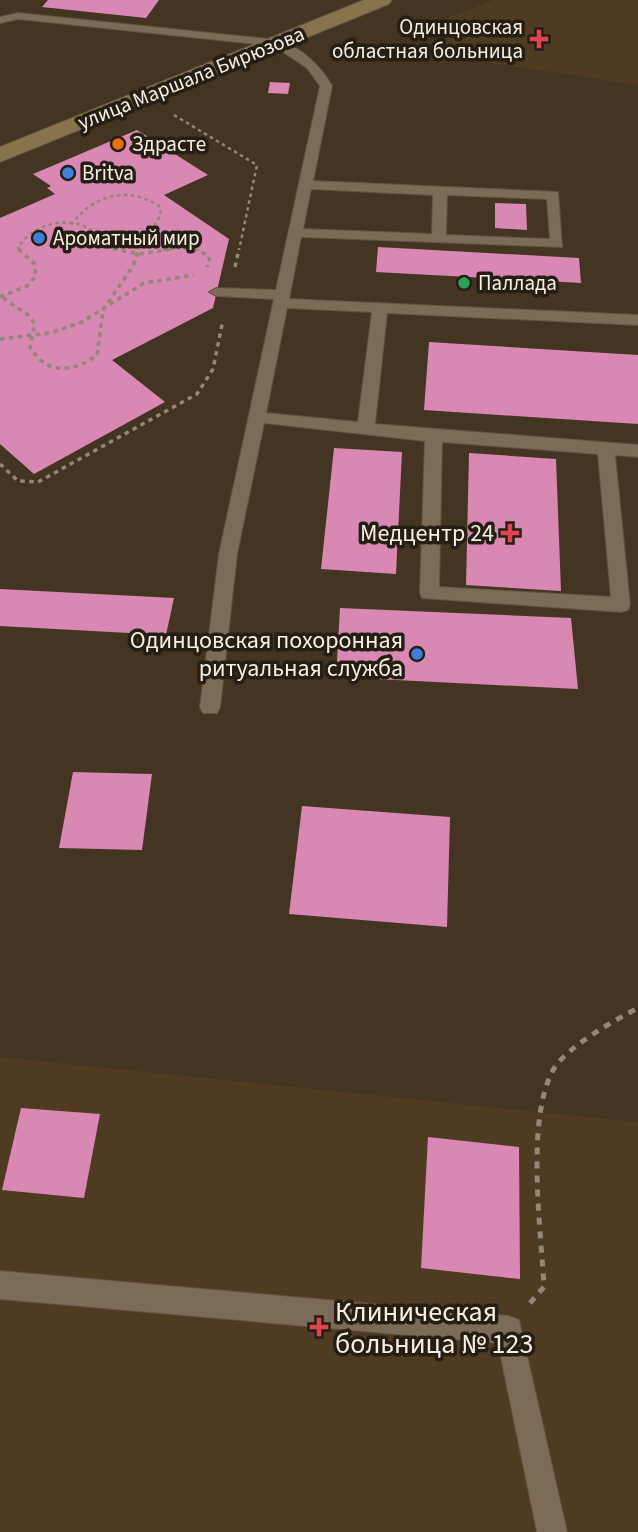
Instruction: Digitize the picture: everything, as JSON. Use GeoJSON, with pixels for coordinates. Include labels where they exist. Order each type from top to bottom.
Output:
{"type":"FeatureCollection","features":[{"type":"Feature","properties":{"kind":"street","name":"улица Маршала Бирюзова"},"geometry":{"type":"LineString","coordinates":[[0,155],[382,0]]}},
{"type":"Feature","properties":{"kind":"lane"},"geometry":{"type":"LineString","coordinates":[[18,16],[32,0]]}},
{"type":"Feature","properties":{"kind":"lane"},"geometry":{"type":"LineString","coordinates":[[0,20],[18,16],[277,43],[310,62],[326,86],[228,554],[210,707]]}},
{"type":"Feature","properties":{"kind":"lane"},"geometry":{"type":"LineString","coordinates":[[295,233],[557,244],[552,195],[305,185]]}},
{"type":"Feature","properties":{"kind":"lane"},"geometry":{"type":"LineString","coordinates":[[439,239],[440,191]]}},
{"type":"Feature","properties":{"kind":"lane"},"geometry":{"type":"LineString","coordinates":[[223,292],[380,310],[638,320]]}},
{"type":"Feature","properties":{"kind":"lane"},"geometry":{"type":"LineString","coordinates":[[366,428],[380,310]]}},
{"type":"Feature","properties":{"kind":"lane"},"geometry":{"type":"LineString","coordinates":[[257,417],[434,436],[638,451]]}},
{"type":"Feature","properties":{"kind":"lane"},"geometry":{"type":"LineString","coordinates":[[434,436],[429,593],[621,605],[606,450]]}},
{"type":"Feature","properties":{"kind":"lane"},"geometry":{"type":"LineString","coordinates":[[0,1285],[509,1330],[552,1532]]}},
{"type":"Feature","properties":{"kind":"path"},"geometry":{"type":"LineString","coordinates":[[0,464],[18,481],[38,482],[197,394],[210,377],[223,292],[257,165],[173,114]]}},
{"type":"Feature","properties":{"kind":"path"},"geometry":{"type":"LineString","coordinates":[[1,297],[28,315],[35,324],[30,347],[41,365],[52,369],[85,365],[97,355],[103,310],[125,279],[136,255],[161,215],[159,206],[136,194],[101,197],[88,203],[71,225]]}},
{"type":"Feature","properties":{"kind":"path"},"geometry":{"type":"LineString","coordinates":[[0,339],[34,336],[82,322],[144,283],[161,278],[186,278],[202,272],[210,262],[208,255],[190,246],[136,255],[109,248],[87,228],[71,225],[34,230],[21,238],[18,248],[34,264],[36,273],[32,283],[20,292],[1,297]]}},
{"type":"Feature","properties":{"kind":"path"},"geometry":{"type":"LineString","coordinates":[[509,1330],[544,1287],[540,1129],[553,1070],[616,1018],[638,1008]]}},
{"type":"Feature","properties":{"kind":"shaded area","name":"Одинцовская областная больница"},"geometry":{"type":"Polygon","coordinates":[[[493,0],[638,0],[638,85],[444,56],[438,22],[493,0]]]}},
{"type":"Feature","properties":{"kind":"shaded area","name":"Клиническая больница № 123"},"geometry":{"type":"Polygon","coordinates":[[[0,1057],[638,1122],[638,1532],[0,1532],[0,1057]]]}},
{"type":"Feature","properties":{"kind":"building"},"geometry":{"type":"Polygon","coordinates":[[[48,0],[159,0],[146,18],[42,7],[48,0]]]}},
{"type":"Feature","properties":{"kind":"building"},"geometry":{"type":"Polygon","coordinates":[[[270,82],[290,83],[288,94],[268,93],[270,82]]]}},
{"type":"Feature","properties":{"kind":"building"},"geometry":{"type":"Polygon","coordinates":[[[137,130],[208,175],[164,195],[229,239],[213,308],[112,360],[165,402],[34,474],[0,444],[0,218],[55,194],[47,188],[51,186],[33,174],[137,130]]]}},
{"type":"Feature","properties":{"kind":"building"},"geometry":{"type":"Polygon","coordinates":[[[495,203],[526,204],[527,230],[495,228],[495,203]]]}},
{"type":"Feature","properties":{"kind":"building"},"geometry":{"type":"Polygon","coordinates":[[[378,247],[579,258],[581,283],[376,272],[378,247]]]}},
{"type":"Feature","properties":{"kind":"building"},"geometry":{"type":"Polygon","coordinates":[[[429,342],[638,355],[638,424],[424,410],[429,342]]]}},
{"type":"Feature","properties":{"kind":"building"},"geometry":{"type":"Polygon","coordinates":[[[334,448],[402,452],[396,574],[321,569],[334,448]]]}},
{"type":"Feature","properties":{"kind":"building"},"geometry":{"type":"Polygon","coordinates":[[[469,453],[556,459],[561,591],[466,585],[469,453]]]}},
{"type":"Feature","properties":{"kind":"building"},"geometry":{"type":"Polygon","coordinates":[[[0,589],[174,598],[166,635],[0,626],[0,589]]]}},
{"type":"Feature","properties":{"kind":"building"},"geometry":{"type":"Polygon","coordinates":[[[340,608],[571,618],[578,689],[336,677],[340,608]]]}},
{"type":"Feature","properties":{"kind":"building"},"geometry":{"type":"Polygon","coordinates":[[[73,772],[152,774],[142,850],[59,848],[73,772]]]}},
{"type":"Feature","properties":{"kind":"building"},"geometry":{"type":"Polygon","coordinates":[[[302,806],[450,817],[447,927],[289,914],[302,806]]]}},
{"type":"Feature","properties":{"kind":"building"},"geometry":{"type":"Polygon","coordinates":[[[21,1108],[100,1114],[84,1198],[2,1190],[21,1108]]]}},
{"type":"Feature","properties":{"kind":"building"},"geometry":{"type":"Polygon","coordinates":[[[428,1137],[519,1147],[520,1279],[421,1268],[428,1137]]]}},
{"type":"Feature","properties":{"kind":"place","name":"Одинцовская областная больница"},"geometry":{"type":"Point","coordinates":[539,39]}},
{"type":"Feature","properties":{"kind":"place","name":"Здрасте"},"geometry":{"type":"Point","coordinates":[118,144]}},
{"type":"Feature","properties":{"kind":"place","name":"Britva"},"geometry":{"type":"Point","coordinates":[68,173]}},
{"type":"Feature","properties":{"kind":"place","name":"Ароматный мир"},"geometry":{"type":"Point","coordinates":[39,238]}},
{"type":"Feature","properties":{"kind":"place","name":"Паллада"},"geometry":{"type":"Point","coordinates":[464,283]}},
{"type":"Feature","properties":{"kind":"place","name":"Медцентр 24"},"geometry":{"type":"Point","coordinates":[510,533]}},
{"type":"Feature","properties":{"kind":"place","name":"Одинцовская похоронная ритуальная служба"},"geometry":{"type":"Point","coordinates":[417,654]}},
{"type":"Feature","properties":{"kind":"place","name":"Клиническая больница № 123"},"geometry":{"type":"Point","coordinates":[319,1327]}}]}
